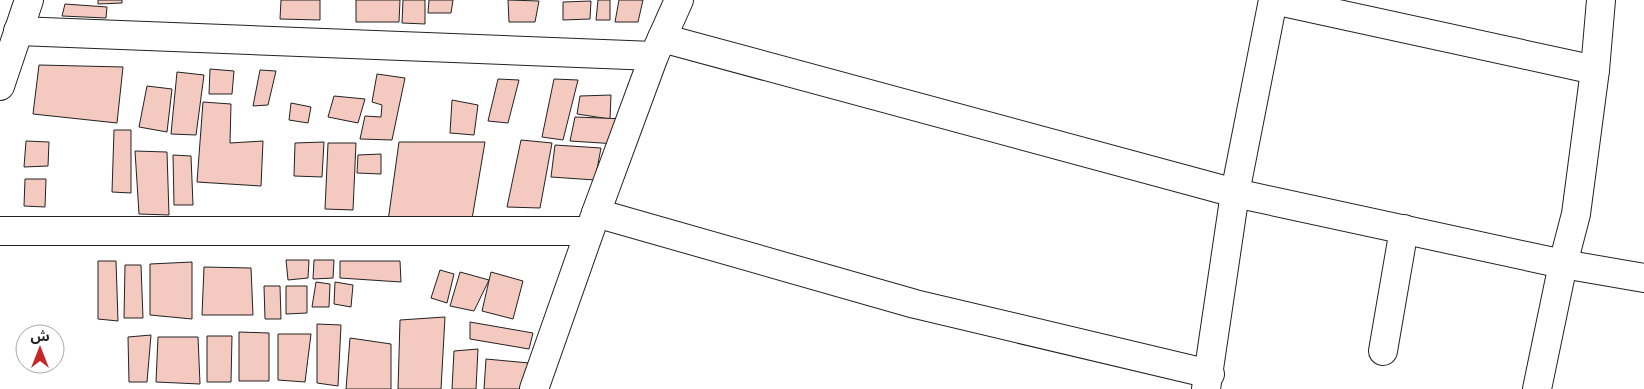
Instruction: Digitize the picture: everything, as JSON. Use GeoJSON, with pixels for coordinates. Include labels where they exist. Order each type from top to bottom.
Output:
{"type":"FeatureCollection","features":[{"type":"Feature","properties":{"kind":"street"},"geometry":{"type":"LineString","coordinates":[[0,86],[29,0]]}},
{"type":"Feature","properties":{"kind":"street"},"geometry":{"type":"LineString","coordinates":[[534,389],[658,47],[679,0]]}},
{"type":"Feature","properties":{"kind":"street"},"geometry":{"type":"LineString","coordinates":[[0,231],[593,222],[915,304],[1208,382],[1235,193],[1273,0],[1594,70]]}},
{"type":"Feature","properties":{"kind":"street"},"geometry":{"type":"LineString","coordinates":[[1538,389],[1563,264],[1576,214],[1601,0]]}},
{"type":"Feature","properties":{"kind":"street"},"geometry":{"type":"LineString","coordinates":[[18,30],[658,47],[1235,193],[1563,264],[1644,278]]}},
{"type":"Feature","properties":{"kind":"street"},"geometry":{"type":"LineString","coordinates":[[1383,351],[1404,229]]}},
{"type":"Feature","properties":{"kind":"building"},"geometry":{"type":"Polygon","coordinates":[[[98,0],[122,0],[122,3],[98,4],[98,0]]]}},
{"type":"Feature","properties":{"kind":"building"},"geometry":{"type":"Polygon","coordinates":[[[281,0],[320,0],[320,20],[280,19],[281,0]]]}},
{"type":"Feature","properties":{"kind":"building"},"geometry":{"type":"Polygon","coordinates":[[[356,0],[400,0],[399,22],[356,22],[356,0]]]}},
{"type":"Feature","properties":{"kind":"building"},"geometry":{"type":"Polygon","coordinates":[[[403,0],[425,0],[425,24],[402,23],[403,0]]]}},
{"type":"Feature","properties":{"kind":"building"},"geometry":{"type":"Polygon","coordinates":[[[429,0],[453,0],[451,13],[428,13],[429,0]]]}},
{"type":"Feature","properties":{"kind":"building"},"geometry":{"type":"Polygon","coordinates":[[[508,0],[539,1],[535,22],[509,22],[508,0]]]}},
{"type":"Feature","properties":{"kind":"building"},"geometry":{"type":"Polygon","coordinates":[[[598,0],[610,0],[610,20],[596,20],[598,0]]]}},
{"type":"Feature","properties":{"kind":"building"},"geometry":{"type":"Polygon","coordinates":[[[619,0],[643,0],[638,22],[615,22],[619,0]]]}},
{"type":"Feature","properties":{"kind":"building"},"geometry":{"type":"Polygon","coordinates":[[[591,1],[590,19],[563,20],[563,2],[591,1]]]}},
{"type":"Feature","properties":{"kind":"building"},"geometry":{"type":"Polygon","coordinates":[[[65,4],[107,7],[106,18],[62,16],[65,4]]]}},
{"type":"Feature","properties":{"kind":"building"},"geometry":{"type":"Polygon","coordinates":[[[39,65],[123,67],[117,123],[33,114],[39,65]]]}},
{"type":"Feature","properties":{"kind":"building"},"geometry":{"type":"Polygon","coordinates":[[[210,69],[234,71],[232,94],[209,94],[210,69]]]}},
{"type":"Feature","properties":{"kind":"building"},"geometry":{"type":"Polygon","coordinates":[[[260,70],[276,71],[268,105],[253,106],[260,70]]]}},
{"type":"Feature","properties":{"kind":"building"},"geometry":{"type":"Polygon","coordinates":[[[177,72],[204,75],[196,135],[171,134],[177,72]]]}},
{"type":"Feature","properties":{"kind":"building"},"geometry":{"type":"Polygon","coordinates":[[[377,74],[405,78],[392,140],[360,139],[365,116],[381,117],[382,105],[372,102],[377,74]]]}},
{"type":"Feature","properties":{"kind":"building"},"geometry":{"type":"Polygon","coordinates":[[[498,79],[519,80],[508,123],[488,121],[498,79]]]}},
{"type":"Feature","properties":{"kind":"building"},"geometry":{"type":"Polygon","coordinates":[[[554,79],[578,80],[563,140],[542,137],[554,79]]]}},
{"type":"Feature","properties":{"kind":"building"},"geometry":{"type":"Polygon","coordinates":[[[147,86],[172,89],[167,132],[139,127],[147,86]]]}},
{"type":"Feature","properties":{"kind":"building"},"geometry":{"type":"Polygon","coordinates":[[[611,95],[610,119],[577,114],[580,96],[611,95]]]}},
{"type":"Feature","properties":{"kind":"building"},"geometry":{"type":"Polygon","coordinates":[[[334,96],[365,99],[358,123],[328,117],[334,96]]]}},
{"type":"Feature","properties":{"kind":"building"},"geometry":{"type":"Polygon","coordinates":[[[452,100],[478,105],[474,135],[450,133],[452,100]]]}},
{"type":"Feature","properties":{"kind":"building"},"geometry":{"type":"Polygon","coordinates":[[[203,102],[231,104],[230,143],[263,141],[261,186],[197,182],[203,102]]]}},
{"type":"Feature","properties":{"kind":"building"},"geometry":{"type":"Polygon","coordinates":[[[291,103],[311,107],[308,123],[289,120],[291,103]]]}},
{"type":"Feature","properties":{"kind":"building"},"geometry":{"type":"Polygon","coordinates":[[[575,117],[626,119],[617,144],[570,141],[575,117]]]}},
{"type":"Feature","properties":{"kind":"building"},"geometry":{"type":"Polygon","coordinates":[[[114,130],[131,130],[131,193],[112,192],[114,130]]]}},
{"type":"Feature","properties":{"kind":"building"},"geometry":{"type":"Polygon","coordinates":[[[521,140],[552,143],[540,208],[507,207],[521,140]]]}},
{"type":"Feature","properties":{"kind":"building"},"geometry":{"type":"Polygon","coordinates":[[[26,141],[49,142],[48,166],[24,167],[26,141]]]}},
{"type":"Feature","properties":{"kind":"building"},"geometry":{"type":"Polygon","coordinates":[[[324,142],[322,177],[294,176],[295,143],[324,142]]]}},
{"type":"Feature","properties":{"kind":"building"},"geometry":{"type":"Polygon","coordinates":[[[399,142],[485,142],[472,219],[388,221],[399,142]]]}},
{"type":"Feature","properties":{"kind":"building"},"geometry":{"type":"Polygon","coordinates":[[[328,143],[356,143],[353,210],[325,209],[328,143]]]}},
{"type":"Feature","properties":{"kind":"building"},"geometry":{"type":"Polygon","coordinates":[[[555,145],[601,148],[595,180],[551,177],[555,145]]]}},
{"type":"Feature","properties":{"kind":"building"},"geometry":{"type":"Polygon","coordinates":[[[135,151],[167,152],[169,215],[139,214],[135,151]]]}},
{"type":"Feature","properties":{"kind":"building"},"geometry":{"type":"Polygon","coordinates":[[[381,154],[381,174],[357,173],[358,155],[381,154]]]}},
{"type":"Feature","properties":{"kind":"building"},"geometry":{"type":"Polygon","coordinates":[[[173,155],[191,156],[193,205],[174,205],[173,155]]]}},
{"type":"Feature","properties":{"kind":"building"},"geometry":{"type":"Polygon","coordinates":[[[25,179],[46,179],[45,207],[24,206],[25,179]]]}},
{"type":"Feature","properties":{"kind":"building"},"geometry":{"type":"Polygon","coordinates":[[[286,260],[309,260],[308,278],[288,280],[286,260]]]}},
{"type":"Feature","properties":{"kind":"building"},"geometry":{"type":"Polygon","coordinates":[[[314,260],[334,260],[333,278],[313,279],[314,260]]]}},
{"type":"Feature","properties":{"kind":"building"},"geometry":{"type":"Polygon","coordinates":[[[98,261],[116,261],[118,321],[98,319],[98,261]]]}},
{"type":"Feature","properties":{"kind":"building"},"geometry":{"type":"Polygon","coordinates":[[[340,261],[400,261],[401,282],[340,278],[340,261]]]}},
{"type":"Feature","properties":{"kind":"building"},"geometry":{"type":"Polygon","coordinates":[[[192,262],[192,319],[150,315],[150,264],[192,262]]]}},
{"type":"Feature","properties":{"kind":"building"},"geometry":{"type":"Polygon","coordinates":[[[125,265],[141,265],[143,318],[124,318],[125,265]]]}},
{"type":"Feature","properties":{"kind":"building"},"geometry":{"type":"Polygon","coordinates":[[[204,267],[251,268],[253,315],[202,315],[204,267]]]}},
{"type":"Feature","properties":{"kind":"building"},"geometry":{"type":"Polygon","coordinates":[[[440,270],[454,274],[447,303],[431,298],[440,270]]]}},
{"type":"Feature","properties":{"kind":"building"},"geometry":{"type":"Polygon","coordinates":[[[460,272],[489,280],[474,311],[450,306],[460,272]]]}},
{"type":"Feature","properties":{"kind":"building"},"geometry":{"type":"Polygon","coordinates":[[[491,272],[523,281],[513,319],[482,311],[491,272]]]}},
{"type":"Feature","properties":{"kind":"building"},"geometry":{"type":"Polygon","coordinates":[[[316,282],[330,284],[329,307],[312,307],[316,282]]]}},
{"type":"Feature","properties":{"kind":"building"},"geometry":{"type":"Polygon","coordinates":[[[335,282],[353,285],[351,307],[334,304],[335,282]]]}},
{"type":"Feature","properties":{"kind":"building"},"geometry":{"type":"Polygon","coordinates":[[[264,286],[280,286],[281,319],[265,319],[264,286]]]}},
{"type":"Feature","properties":{"kind":"building"},"geometry":{"type":"Polygon","coordinates":[[[286,286],[307,286],[307,313],[286,314],[286,286]]]}},
{"type":"Feature","properties":{"kind":"building"},"geometry":{"type":"Polygon","coordinates":[[[445,317],[441,389],[398,389],[400,320],[445,317]]]}},
{"type":"Feature","properties":{"kind":"building"},"geometry":{"type":"Polygon","coordinates":[[[470,322],[533,333],[529,349],[470,339],[470,322]]]}},
{"type":"Feature","properties":{"kind":"building"},"geometry":{"type":"Polygon","coordinates":[[[317,324],[341,325],[338,386],[317,383],[317,324]]]}},
{"type":"Feature","properties":{"kind":"building"},"geometry":{"type":"Polygon","coordinates":[[[239,332],[269,333],[269,381],[239,381],[239,332]]]}},
{"type":"Feature","properties":{"kind":"building"},"geometry":{"type":"Polygon","coordinates":[[[278,334],[311,334],[305,382],[278,380],[278,334]]]}},
{"type":"Feature","properties":{"kind":"building"},"geometry":{"type":"Polygon","coordinates":[[[151,335],[147,382],[129,382],[128,337],[151,335]]]}},
{"type":"Feature","properties":{"kind":"building"},"geometry":{"type":"Polygon","coordinates":[[[207,336],[232,336],[231,382],[207,382],[207,336]]]}},
{"type":"Feature","properties":{"kind":"building"},"geometry":{"type":"Polygon","coordinates":[[[158,337],[198,337],[200,384],[156,382],[158,337]]]}},
{"type":"Feature","properties":{"kind":"building"},"geometry":{"type":"Polygon","coordinates":[[[350,338],[391,344],[391,389],[346,389],[350,338]]]}},
{"type":"Feature","properties":{"kind":"building"},"geometry":{"type":"Polygon","coordinates":[[[478,349],[476,389],[452,389],[454,351],[478,349]]]}},
{"type":"Feature","properties":{"kind":"building"},"geometry":{"type":"Polygon","coordinates":[[[486,359],[529,363],[524,389],[484,389],[486,359]]]}}]}
